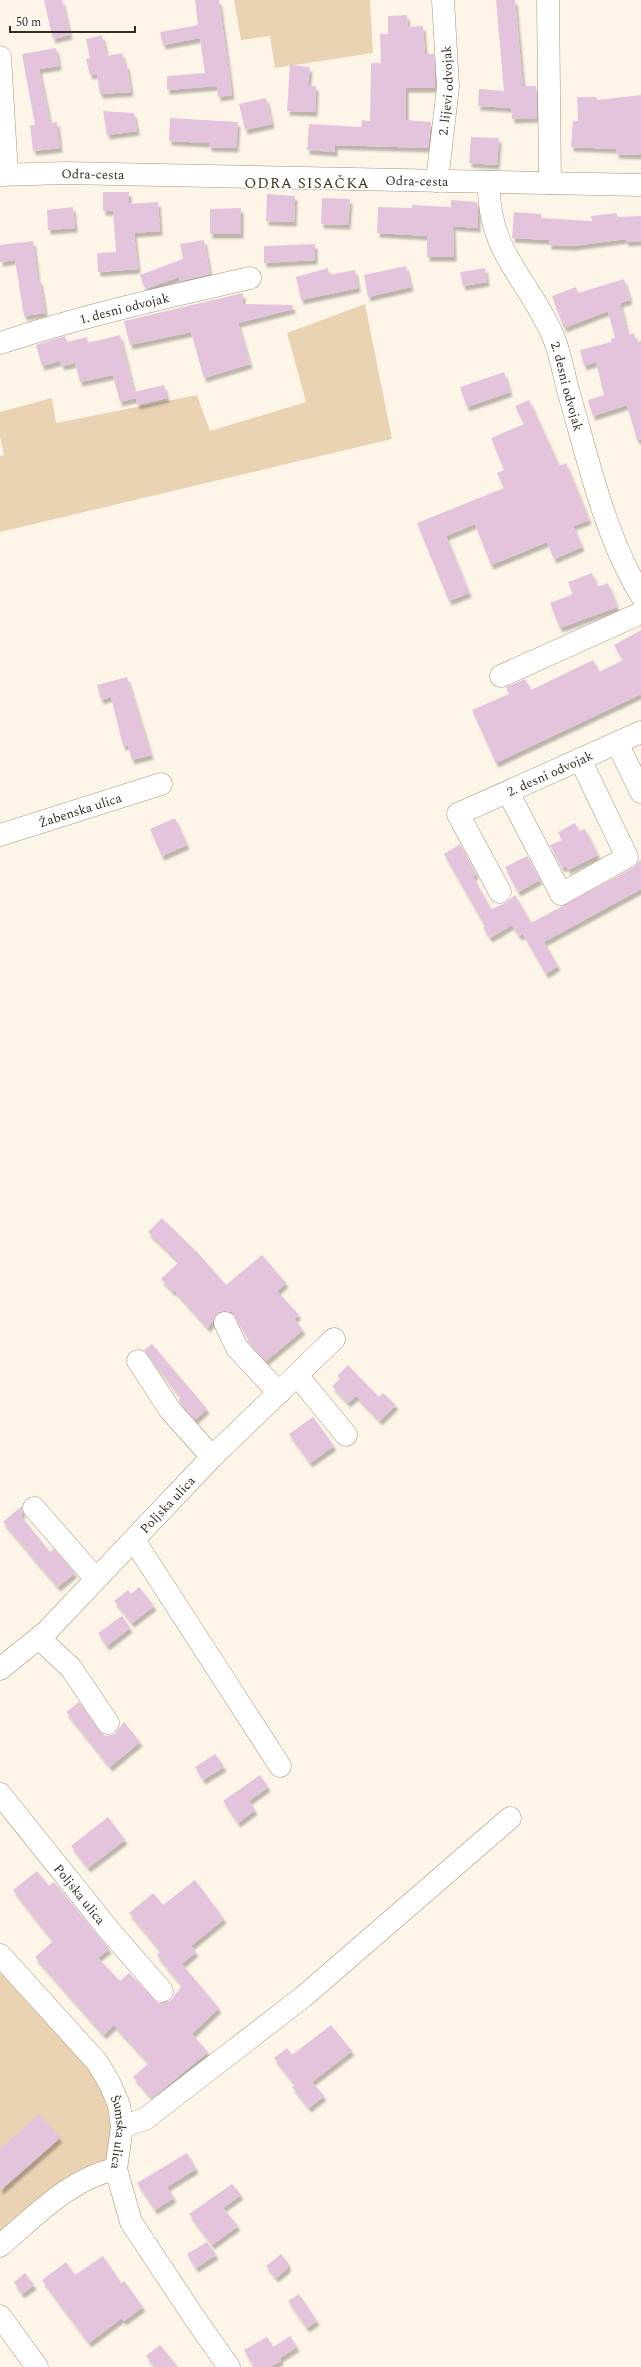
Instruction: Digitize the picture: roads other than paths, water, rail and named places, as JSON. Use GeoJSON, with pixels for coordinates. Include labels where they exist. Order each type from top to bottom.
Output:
{"type":"FeatureCollection","features":[{"type":"Feature","properties":{"kind":"street","name":"2. lijevi odvojak"},"geometry":{"type":"LineString","coordinates":[[437,181],[448,87],[443,0]]}},
{"type":"Feature","properties":{"kind":"street"},"geometry":{"type":"LineString","coordinates":[[548,0],[550,183]]}},
{"type":"Feature","properties":{"kind":"street"},"geometry":{"type":"LineString","coordinates":[[0,57],[4,174]]}},
{"type":"Feature","properties":{"kind":"street","name":"Odra-cesta"},"geometry":{"type":"LineString","coordinates":[[4,174],[73,173],[641,185]]}},
{"type":"Feature","properties":{"kind":"street","name":"2. desni odvojak"},"geometry":{"type":"LineString","coordinates":[[489,182],[488,207],[498,241],[553,336],[584,448],[609,525],[624,563],[641,595]]}},
{"type":"Feature","properties":{"kind":"street","name":"1. desni odvojak"},"geometry":{"type":"LineString","coordinates":[[0,343],[116,308],[250,278]]}},
{"type":"Feature","properties":{"kind":"street"},"geometry":{"type":"LineString","coordinates":[[501,676],[641,613]]}},
{"type":"Feature","properties":{"kind":"street","name":"2. desni odvojak"},"geometry":{"type":"LineString","coordinates":[[500,892],[458,814],[641,732]]}},
{"type":"Feature","properties":{"kind":"street"},"geometry":{"type":"LineString","coordinates":[[617,743],[641,792]]}},
{"type":"Feature","properties":{"kind":"street"},"geometry":{"type":"LineString","coordinates":[[508,792],[561,894],[627,857],[580,759]]}},
{"type":"Feature","properties":{"kind":"street","name":"Žabenska ulica"},"geometry":{"type":"LineString","coordinates":[[0,835],[161,784]]}},
{"type":"Feature","properties":{"kind":"street"},"geometry":{"type":"LineString","coordinates":[[225,1323],[237,1348],[279,1393]]}},
{"type":"Feature","properties":{"kind":"street","name":"Poljska ulica"},"geometry":{"type":"LineString","coordinates":[[0,1670],[39,1638],[212,1457],[334,1339]]}},
{"type":"Feature","properties":{"kind":"street"},"geometry":{"type":"LineString","coordinates":[[138,1361],[170,1410],[212,1457]]}},
{"type":"Feature","properties":{"kind":"street"},"geometry":{"type":"LineString","coordinates":[[297,1375],[346,1435]]}},
{"type":"Feature","properties":{"kind":"street"},"geometry":{"type":"LineString","coordinates":[[34,1508],[96,1579]]}},
{"type":"Feature","properties":{"kind":"street"},"geometry":{"type":"LineString","coordinates":[[134,1540],[280,1766]]}},
{"type":"Feature","properties":{"kind":"street"},"geometry":{"type":"LineString","coordinates":[[39,1638],[71,1668],[108,1723]]}},
{"type":"Feature","properties":{"kind":"street","name":"Poljska ulica"},"geometry":{"type":"LineString","coordinates":[[0,1794],[109,1930],[162,1991]]}},
{"type":"Feature","properties":{"kind":"street"},"geometry":{"type":"LineString","coordinates":[[122,2127],[145,2119],[303,1997],[510,1818]]}},
{"type":"Feature","properties":{"kind":"street","name":"Šumska ulica"},"geometry":{"type":"LineString","coordinates":[[0,1955],[97,2062],[110,2084],[119,2105],[122,2127],[116,2169],[132,2222],[194,2317],[229,2367]]}},
{"type":"Feature","properties":{"kind":"street"},"geometry":{"type":"LineString","coordinates":[[0,2246],[51,2203],[103,2172],[116,2169]]}},
{"type":"Feature","properties":{"kind":"street"},"geometry":{"type":"LineString","coordinates":[[0,2316],[37,2367]]}},
{"type":"Feature","properties":{"kind":"district","name":"ODRA SISAČKA"},"geometry":{"type":"Point","coordinates":[307,183]}}]}
